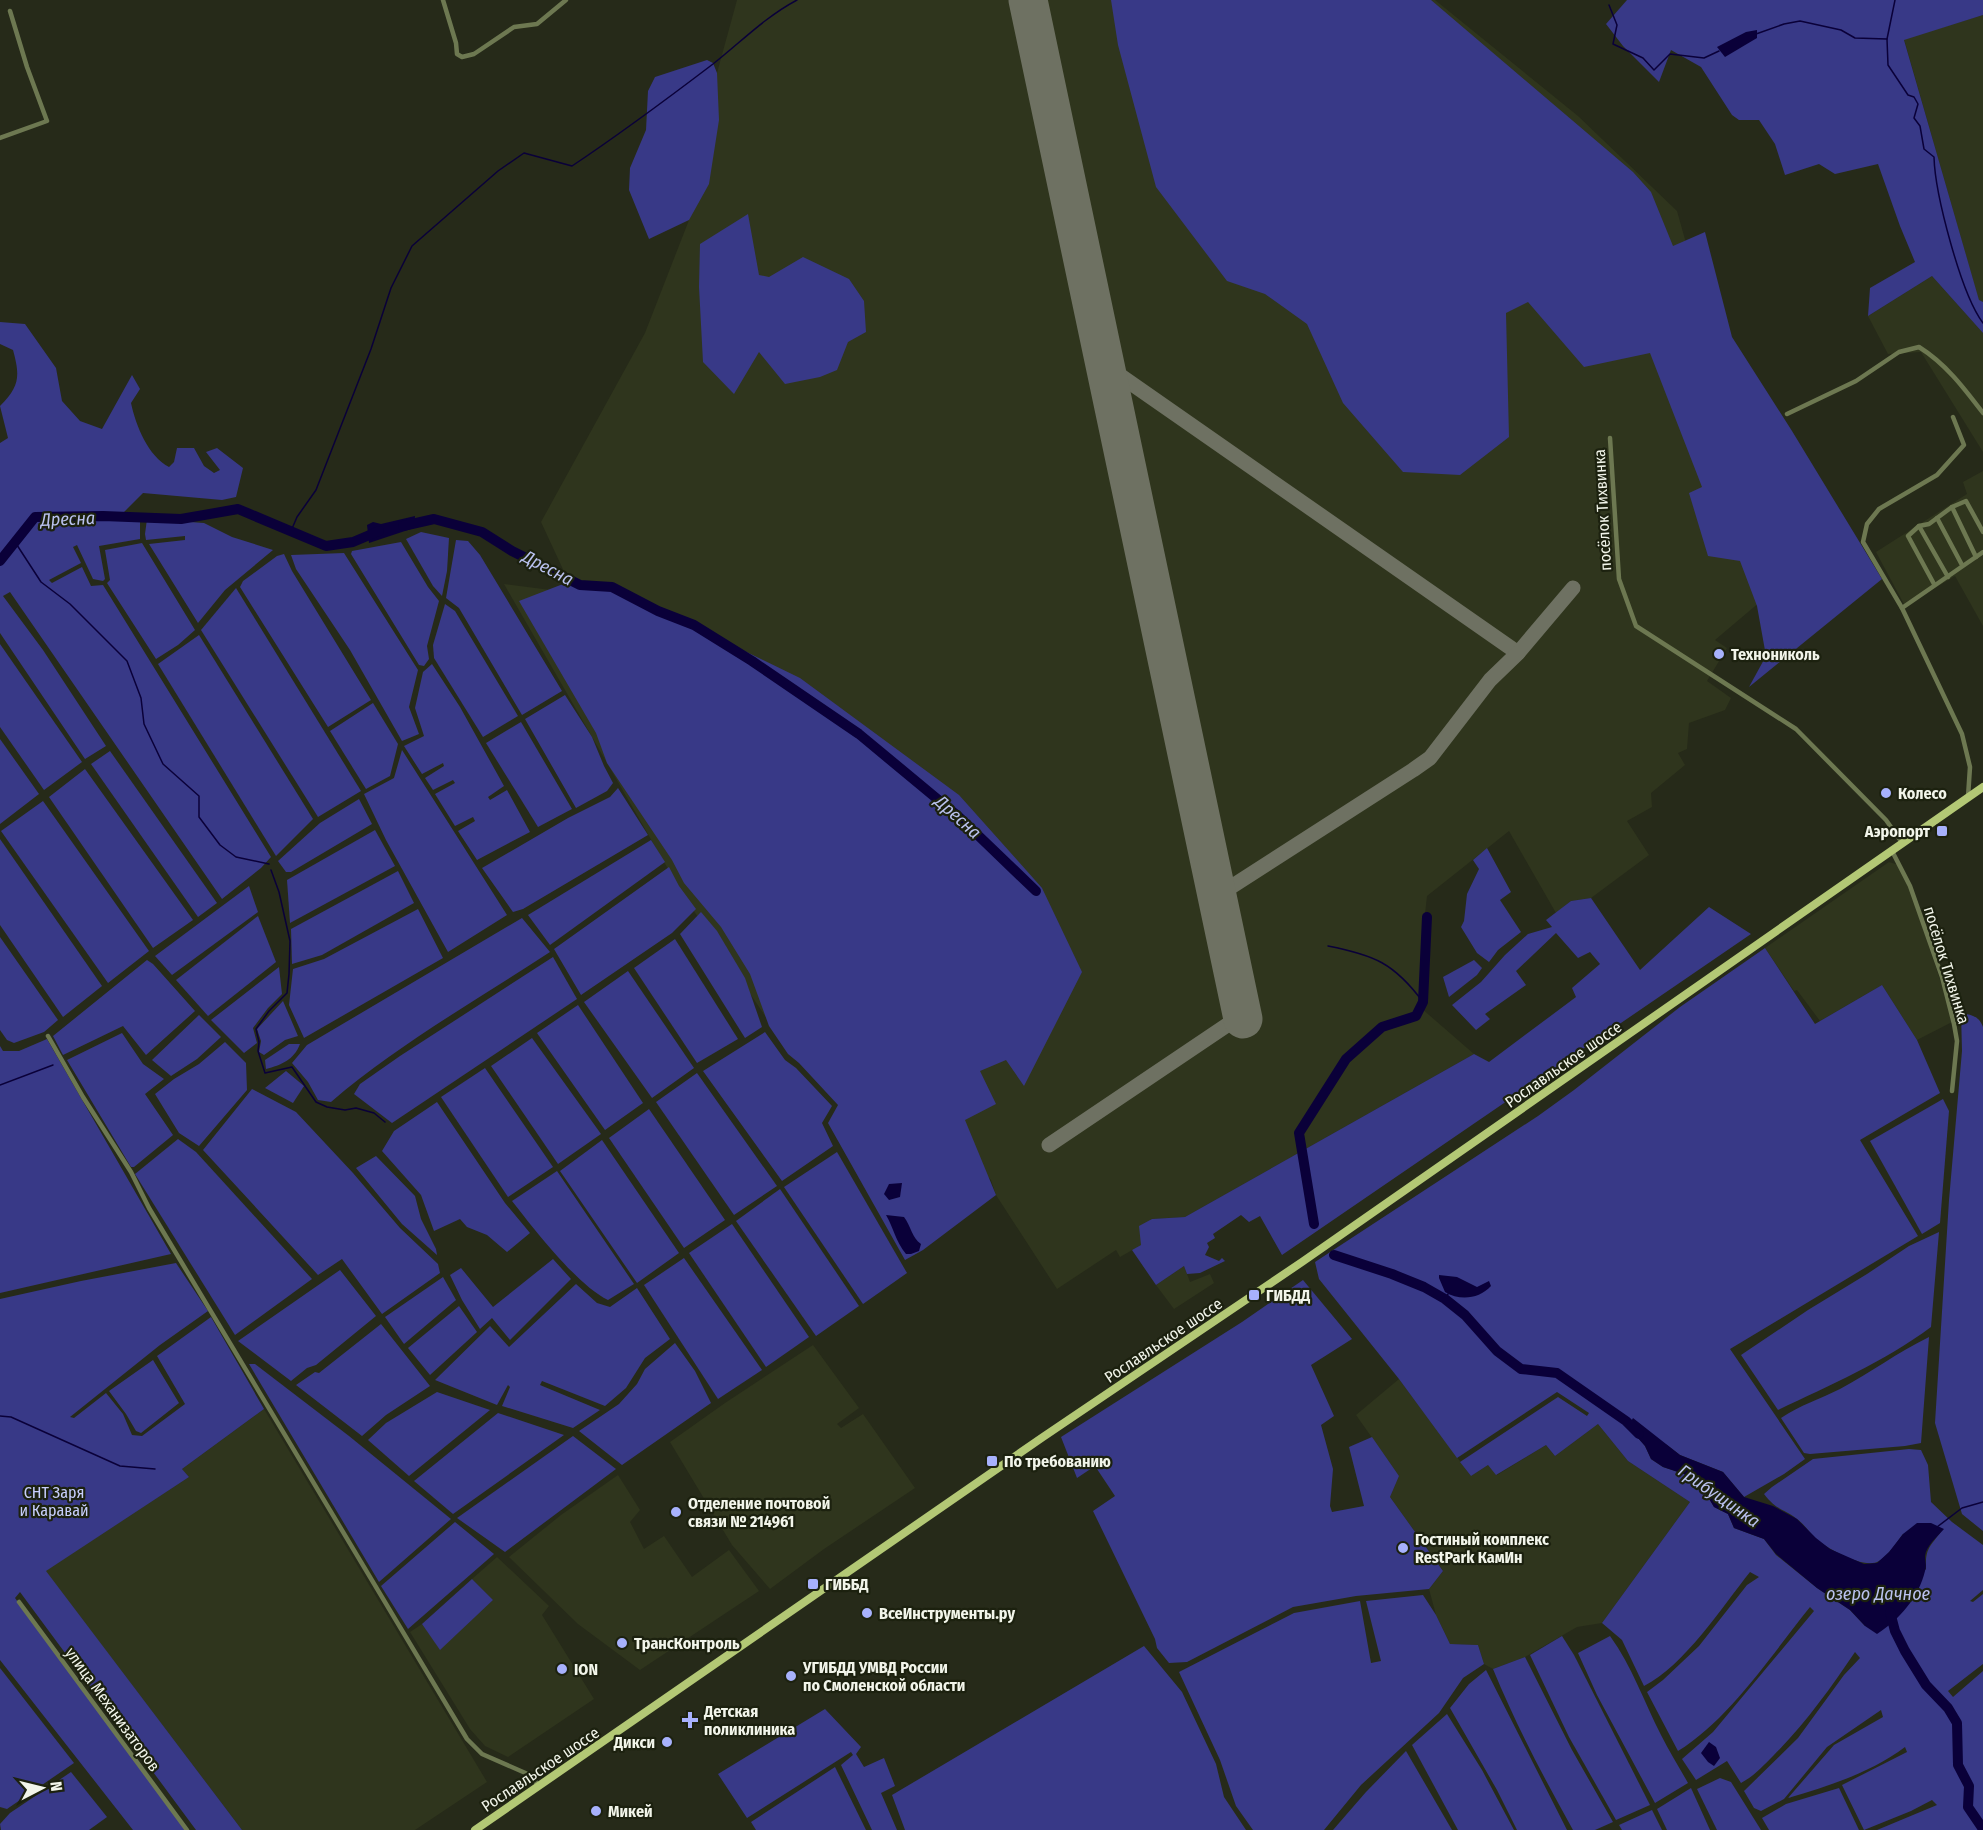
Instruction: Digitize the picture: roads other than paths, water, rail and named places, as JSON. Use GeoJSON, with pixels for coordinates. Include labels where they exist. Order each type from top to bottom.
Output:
{"type":"FeatureCollection","features":[{"type":"Feature","properties":{"kind":"main road","name":"Рославльское шоссе"},"geometry":{"type":"LineString","coordinates":[[475,1830],[1302,1262],[1983,787]]}},
{"type":"Feature","properties":{"kind":"street"},"geometry":{"type":"LineString","coordinates":[[443,0],[457,54],[462,57],[474,54],[514,27],[537,24],[566,0]]}},
{"type":"Feature","properties":{"kind":"street"},"geometry":{"type":"LineString","coordinates":[[0,138],[47,121],[10,11]]}},
{"type":"Feature","properties":{"kind":"street"},"geometry":{"type":"LineString","coordinates":[[1787,414],[1856,381],[1899,352],[1919,347],[1936,358],[1983,413]]}},
{"type":"Feature","properties":{"kind":"street"},"geometry":{"type":"LineString","coordinates":[[1953,417],[1964,445],[1936,475],[1879,509],[1868,524],[1863,542],[1902,608],[1962,734],[1970,767],[1968,797]]}},
{"type":"Feature","properties":{"kind":"street","name":"посёлок Тихвинка"},"geometry":{"type":"LineString","coordinates":[[1610,438],[1619,579],[1636,626],[1796,729],[1886,820],[1903,844]]}},
{"type":"Feature","properties":{"kind":"street"},"geometry":{"type":"LineString","coordinates":[[1934,584],[1908,536],[1919,526],[1929,524],[1952,507],[1966,501],[1983,532]]}},
{"type":"Feature","properties":{"kind":"street"},"geometry":{"type":"LineString","coordinates":[[1952,507],[1976,557]]}},
{"type":"Feature","properties":{"kind":"street"},"geometry":{"type":"LineString","coordinates":[[1937,518],[1962,565]]}},
{"type":"Feature","properties":{"kind":"street"},"geometry":{"type":"LineString","coordinates":[[1919,526],[1948,577]]}},
{"type":"Feature","properties":{"kind":"street"},"geometry":{"type":"LineString","coordinates":[[1902,608],[1983,552]]}},
{"type":"Feature","properties":{"kind":"street","name":"посёлок Тихвинка"},"geometry":{"type":"LineString","coordinates":[[1892,851],[1910,886],[1942,977],[1954,1024],[1957,1041],[1952,1091]]}},
{"type":"Feature","properties":{"kind":"street"},"geometry":{"type":"LineString","coordinates":[[48,1036],[467,1739],[483,1754],[530,1774],[539,1786]]}},
{"type":"Feature","properties":{"kind":"street","name":"улица Механизаторов"},"geometry":{"type":"LineString","coordinates":[[19,1602],[187,1830]]}},
{"type":"Feature","properties":{"kind":"water"},"geometry":{"type":"Polygon","coordinates":[[[1757,30],[1757,38],[1725,57],[1717,47],[1746,32],[1757,30]]]}},
{"type":"Feature","properties":{"kind":"water"},"geometry":{"type":"Polygon","coordinates":[[[415,516],[414,528],[369,543],[367,525],[373,522],[381,524],[415,516]]]}},
{"type":"Feature","properties":{"kind":"water"},"geometry":{"type":"Polygon","coordinates":[[[902,1183],[900,1197],[889,1200],[884,1194],[889,1184],[902,1183]]]}},
{"type":"Feature","properties":{"kind":"water"},"geometry":{"type":"Polygon","coordinates":[[[886,1215],[904,1217],[921,1244],[919,1251],[906,1254],[886,1215]]]}},
{"type":"Feature","properties":{"kind":"water"},"geometry":{"type":"Polygon","coordinates":[[[1439,1275],[1457,1277],[1477,1287],[1489,1281],[1491,1286],[1475,1296],[1457,1297],[1445,1292],[1439,1275]]]}},
{"type":"Feature","properties":{"kind":"water","name":"озеро Дачное"},"geometry":{"type":"Polygon","coordinates":[[[1633,1418],[1680,1455],[1723,1472],[1744,1497],[1773,1506],[1797,1519],[1830,1549],[1864,1564],[1877,1563],[1903,1534],[1917,1523],[1931,1523],[1944,1529],[1927,1549],[1926,1569],[1913,1599],[1893,1622],[1877,1634],[1865,1626],[1850,1610],[1817,1588],[1776,1554],[1764,1539],[1734,1528],[1728,1514],[1714,1507],[1702,1487],[1684,1474],[1663,1467],[1651,1459],[1645,1446],[1628,1427],[1633,1418]]]}},
{"type":"Feature","properties":{"kind":"water"},"geometry":{"type":"Polygon","coordinates":[[[1709,1742],[1716,1747],[1720,1758],[1714,1766],[1701,1753],[1709,1742]]]}},
{"type":"Feature","properties":{"kind":"waterway"},"geometry":{"type":"LineString","coordinates":[[291,531],[297,517],[316,490],[371,349],[391,288],[412,246],[498,171],[524,153],[572,166],[661,103],[764,22],[797,0]]}},
{"type":"Feature","properties":{"kind":"waterway"},"geometry":{"type":"LineString","coordinates":[[1895,0],[1887,39],[1888,65],[1908,95],[1914,97],[1918,104],[1914,118],[1920,126],[1924,149],[1934,157],[1944,218],[1958,267],[1966,290],[1983,323]]}},
{"type":"Feature","properties":{"kind":"waterway"},"geometry":{"type":"LineString","coordinates":[[1609,5],[1617,25],[1613,44],[1643,58],[1654,70],[1670,54],[1704,58],[1719,51]]}},
{"type":"Feature","properties":{"kind":"waterway"},"geometry":{"type":"LineString","coordinates":[[1756,34],[1800,21],[1841,30],[1855,38],[1887,39]]}},
{"type":"Feature","properties":{"kind":"waterway","name":"Дресна"},"geometry":{"type":"LineString","coordinates":[[0,561],[35,517],[103,516],[181,519],[238,509],[326,546],[353,542],[379,531]]}},
{"type":"Feature","properties":{"kind":"waterway","name":"Дресна"},"geometry":{"type":"LineString","coordinates":[[403,526],[434,519],[482,532],[512,551],[580,585],[612,587],[658,611],[694,625],[752,661],[859,734],[959,817],[1036,891]]}},
{"type":"Feature","properties":{"kind":"waterway"},"geometry":{"type":"LineString","coordinates":[[15,542],[41,582],[70,604],[127,661],[141,698],[144,724],[163,764],[199,796],[199,817],[220,845],[236,857],[269,864]]}},
{"type":"Feature","properties":{"kind":"waterway"},"geometry":{"type":"LineString","coordinates":[[271,870],[279,892],[290,941],[287,993],[269,1011],[256,1029],[259,1042],[258,1051],[265,1073],[292,1067],[316,1102],[327,1107],[345,1110],[356,1108],[374,1113],[385,1122]]}},
{"type":"Feature","properties":{"kind":"waterway","name":"Грибущинка"},"geometry":{"type":"LineString","coordinates":[[1314,1224],[1299,1133],[1346,1059],[1382,1027],[1416,1016],[1423,1002],[1427,917]]}},
{"type":"Feature","properties":{"kind":"waterway"},"geometry":{"type":"LineString","coordinates":[[1328,946],[1371,957],[1382,963],[1402,978],[1423,1002]]}},
{"type":"Feature","properties":{"kind":"waterway"},"geometry":{"type":"LineString","coordinates":[[0,1085],[53,1065]]}},
{"type":"Feature","properties":{"kind":"waterway","name":"Грибущинка"},"geometry":{"type":"LineString","coordinates":[[1334,1255],[1392,1274],[1424,1287],[1445,1299],[1465,1315],[1497,1351],[1521,1369],[1557,1373],[1626,1421],[1639,1434]]}},
{"type":"Feature","properties":{"kind":"waterway","name":"Грибущинка"},"geometry":{"type":"LineString","coordinates":[[1445,1299],[1448,1294]]}},
{"type":"Feature","properties":{"kind":"waterway"},"geometry":{"type":"LineString","coordinates":[[0,1416],[11,1417],[120,1466],[155,1469]]}},
{"type":"Feature","properties":{"kind":"waterway"},"geometry":{"type":"LineString","coordinates":[[1937,1527],[1962,1508],[1983,1502]]}},
{"type":"Feature","properties":{"kind":"waterway","name":"Грибущинка"},"geometry":{"type":"LineString","coordinates":[[1890,1612],[1895,1631],[1905,1651],[1926,1685],[1948,1708],[1957,1723],[1958,1765],[1969,1786],[1968,1807],[1983,1829]]}},
{"type":"Feature","properties":{"kind":"place","name":"Технониколь"},"geometry":{"type":"Point","coordinates":[1719,654]}},
{"type":"Feature","properties":{"kind":"place","name":"Колесо"},"geometry":{"type":"Point","coordinates":[1886,793]}},
{"type":"Feature","properties":{"kind":"place","name":"Аэропорт"},"geometry":{"type":"Point","coordinates":[1942,831]}},
{"type":"Feature","properties":{"kind":"place","name":"ГИБДД"},"geometry":{"type":"Point","coordinates":[1254,1295]}},
{"type":"Feature","properties":{"kind":"place","name":"По требованию"},"geometry":{"type":"Point","coordinates":[992,1461]}},
{"type":"Feature","properties":{"kind":"place","name":"Отделение почтовой связи № 214961"},"geometry":{"type":"Point","coordinates":[676,1512]}},
{"type":"Feature","properties":{"kind":"place","name":"Гостиный комплекс RestPark КамИн"},"geometry":{"type":"Point","coordinates":[1403,1548]}},
{"type":"Feature","properties":{"kind":"place","name":"ГИББД"},"geometry":{"type":"Point","coordinates":[813,1584]}},
{"type":"Feature","properties":{"kind":"place","name":"ВсеИнструменты.ру"},"geometry":{"type":"Point","coordinates":[867,1613]}},
{"type":"Feature","properties":{"kind":"place","name":"ТрансКонтроль"},"geometry":{"type":"Point","coordinates":[622,1643]}},
{"type":"Feature","properties":{"kind":"place","name":"ION"},"geometry":{"type":"Point","coordinates":[562,1669]}},
{"type":"Feature","properties":{"kind":"place","name":"УГИБДД УМВД России по Смоленской области"},"geometry":{"type":"Point","coordinates":[791,1676]}},
{"type":"Feature","properties":{"kind":"place","name":"Детская поликлиника"},"geometry":{"type":"Point","coordinates":[690,1720]}},
{"type":"Feature","properties":{"kind":"place","name":"Дикси"},"geometry":{"type":"Point","coordinates":[667,1742]}},
{"type":"Feature","properties":{"kind":"place","name":"Микей"},"geometry":{"type":"Point","coordinates":[596,1811]}},
{"type":"Feature","properties":{"kind":"park label","name":"СНТ Заря и Каравай"},"geometry":{"type":"Point","coordinates":[54,1501]}}]}
